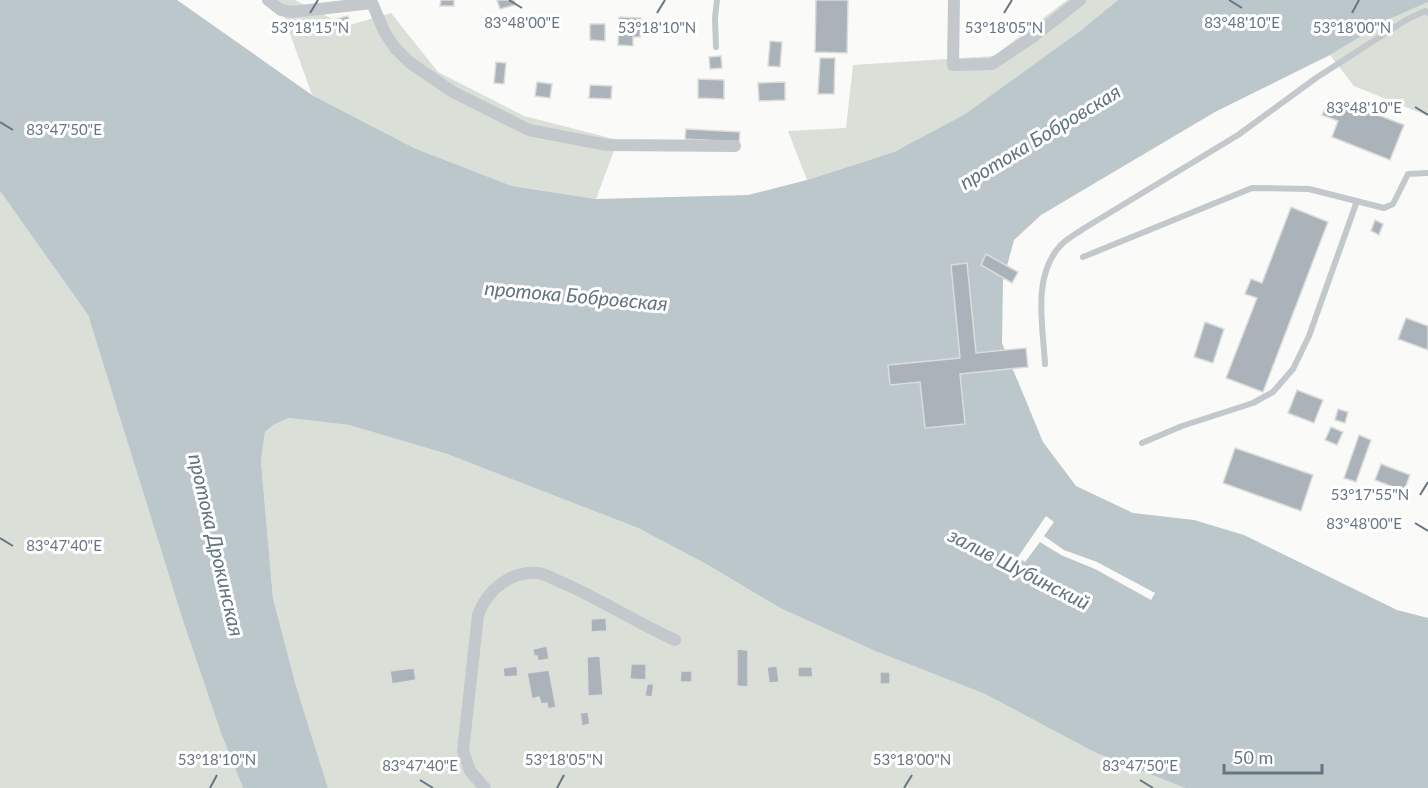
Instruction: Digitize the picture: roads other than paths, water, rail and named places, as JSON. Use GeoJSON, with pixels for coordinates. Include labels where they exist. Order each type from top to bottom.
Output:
{"type":"FeatureCollection","features":[{"type":"Feature","properties":{"kind":"street"},"geometry":{"type":"LineString","coordinates":[[268,0],[281,10],[292,12],[375,2],[385,33],[395,48],[409,62],[453,92],[529,130],[607,145],[735,146]]}},
{"type":"Feature","properties":{"kind":"street"},"geometry":{"type":"LineString","coordinates":[[954,0],[953,65],[992,64],[1034,36],[1080,0]]}},
{"type":"Feature","properties":{"kind":"street"},"geometry":{"type":"LineString","coordinates":[[485,788],[470,771],[463,752],[478,615],[483,602],[495,588],[521,574],[540,573],[675,640]]}},
{"type":"Feature","properties":{"kind":"lane"},"geometry":{"type":"LineString","coordinates":[[716,46],[717,0]]}},
{"type":"Feature","properties":{"kind":"lane"},"geometry":{"type":"LineString","coordinates":[[1045,364],[1041,290],[1047,266],[1060,246],[1083,229],[1238,135],[1316,78],[1406,20],[1425,11],[1428,13]]}},
{"type":"Feature","properties":{"kind":"lane"},"geometry":{"type":"LineString","coordinates":[[1083,257],[1252,188],[1309,189],[1384,208],[1393,204],[1408,174],[1428,173]]}},
{"type":"Feature","properties":{"kind":"lane"},"geometry":{"type":"LineString","coordinates":[[1142,443],[1182,426],[1253,403],[1273,392],[1293,369],[1309,336],[1357,201]]}},
{"type":"Feature","properties":{"kind":"water"},"geometry":{"type":"Polygon","coordinates":[[[0,0],[177,0],[312,95],[414,148],[512,186],[596,199],[748,195],[807,180],[894,152],[965,114],[1080,31],[1118,0],[1428,0],[1390,19],[1330,55],[1215,112],[1041,215],[1014,240],[1003,281],[1002,343],[1043,442],[1076,486],[1133,513],[1194,520],[1244,535],[1397,610],[1428,618],[1428,788],[1185,788],[1096,753],[985,694],[875,651],[780,608],[708,565],[638,528],[447,454],[349,425],[289,418],[273,425],[265,432],[261,461],[273,598],[296,686],[328,788],[243,788],[221,733],[184,624],[88,315],[0,191],[0,0]]]}},
{"type":"Feature","properties":{"kind":"water label","name":"протока Бобровская"},"geometry":{"type":"Point","coordinates":[1040,137]}},
{"type":"Feature","properties":{"kind":"water label","name":"протока Бобровская"},"geometry":{"type":"Point","coordinates":[576,296]}},
{"type":"Feature","properties":{"kind":"water label","name":"протока Дрокинская"},"geometry":{"type":"Point","coordinates":[216,545]}},
{"type":"Feature","properties":{"kind":"water label","name":"залив Шубинский"},"geometry":{"type":"Point","coordinates":[1019,569]}}]}
